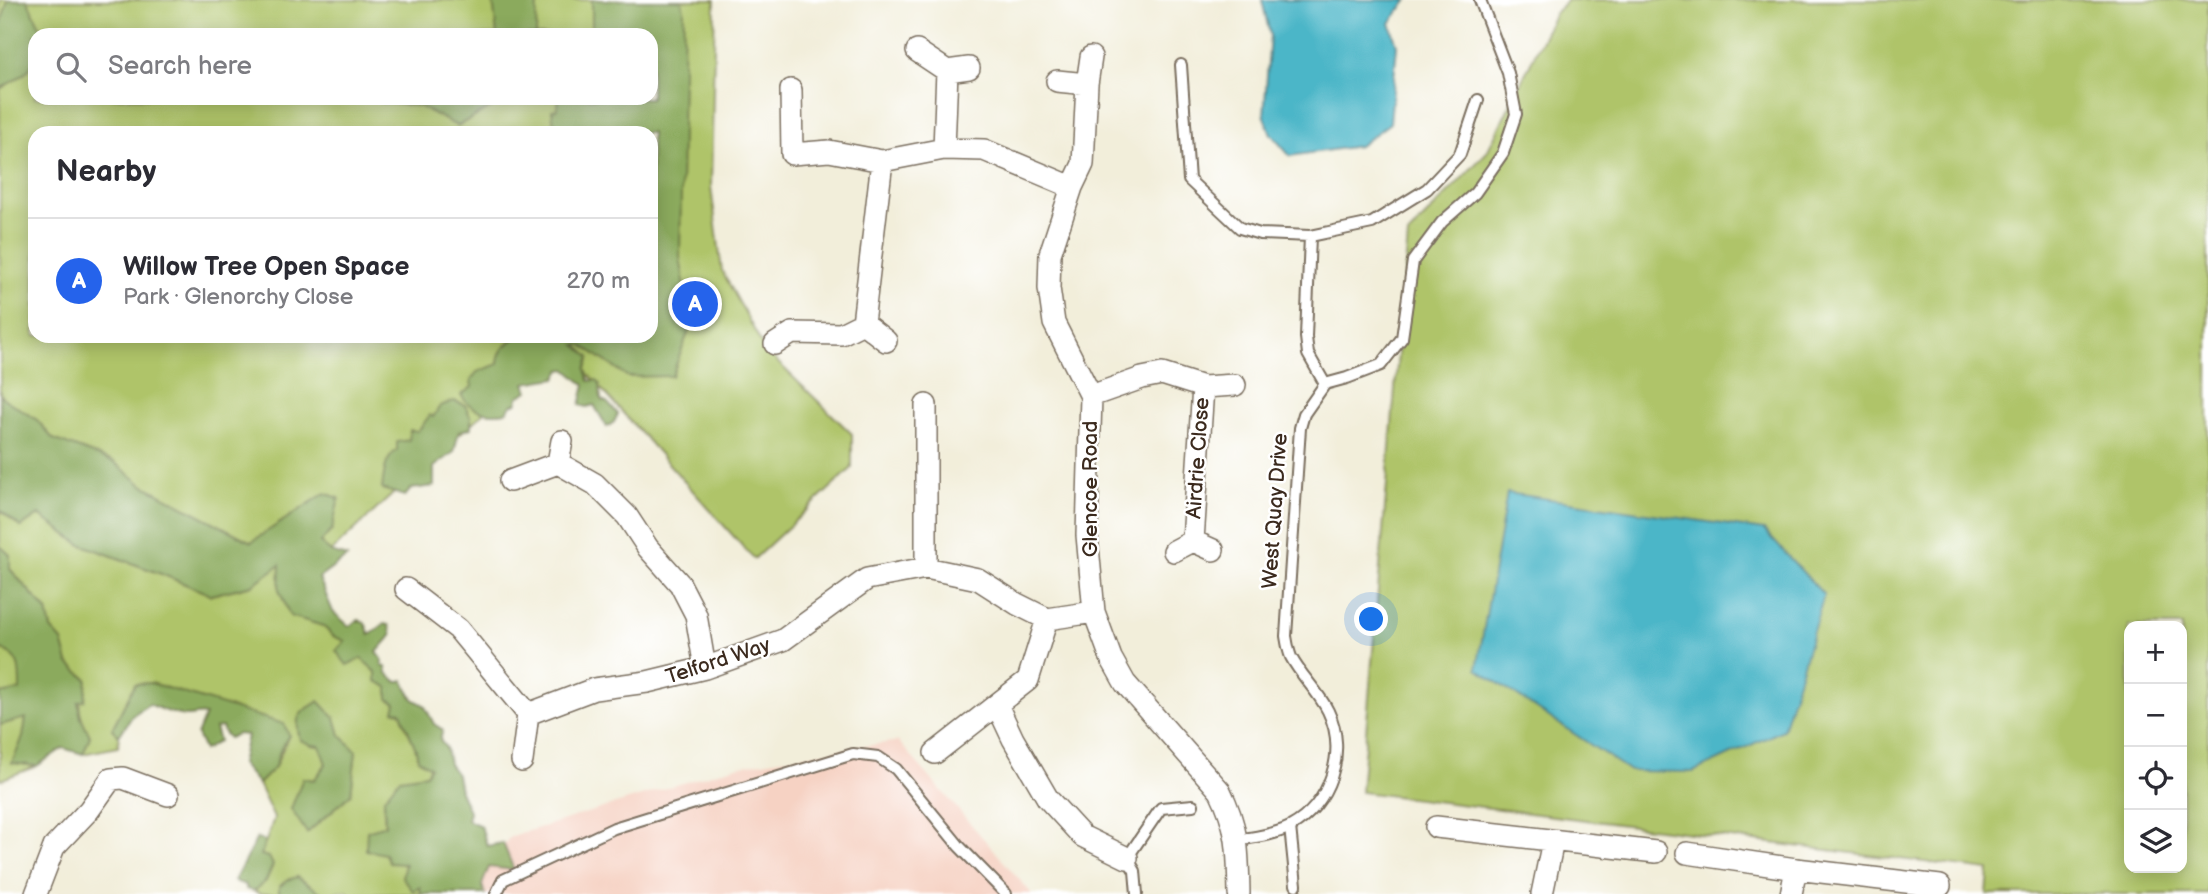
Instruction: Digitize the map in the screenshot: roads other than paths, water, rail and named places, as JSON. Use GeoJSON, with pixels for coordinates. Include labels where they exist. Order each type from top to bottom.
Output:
{"type":"FeatureCollection","features":[{"type":"Feature","properties":{"kind":"street"},"geometry":{"type":"LineString","coordinates":[[917,51],[947,71],[969,68]]}},
{"type":"Feature","properties":{"kind":"street","name":"Glencoe Road"},"geometry":{"type":"LineString","coordinates":[[1091,57],[1083,164],[1072,187],[1050,254],[1049,288],[1054,323],[1091,397],[1087,535],[1094,612],[1111,658],[1125,683],[1220,791],[1238,840],[1239,894]]}},
{"type":"Feature","properties":{"kind":"street"},"geometry":{"type":"LineString","coordinates":[[944,149],[947,71]]}},
{"type":"Feature","properties":{"kind":"street"},"geometry":{"type":"LineString","coordinates":[[1057,81],[1087,84]]}},
{"type":"Feature","properties":{"kind":"street"},"geometry":{"type":"LineString","coordinates":[[791,90],[790,162],[829,150],[882,161],[944,149],[984,150],[1072,187]]}},
{"type":"Feature","properties":{"kind":"street"},"geometry":{"type":"LineString","coordinates":[[863,323],[882,161]]}},
{"type":"Feature","properties":{"kind":"street"},"geometry":{"type":"LineString","coordinates":[[863,323],[886,341]]}},
{"type":"Feature","properties":{"kind":"street"},"geometry":{"type":"LineString","coordinates":[[775,344],[792,333],[841,334],[863,323]]}},
{"type":"Feature","properties":{"kind":"street","name":"Airdrie Close"},"geometry":{"type":"LineString","coordinates":[[1091,397],[1162,374],[1203,387],[1184,546],[1213,550]]}},
{"type":"Feature","properties":{"kind":"street"},"geometry":{"type":"LineString","coordinates":[[1203,387],[1235,385]]}},
{"type":"Feature","properties":{"kind":"street"},"geometry":{"type":"LineString","coordinates":[[926,405],[926,568]]}},
{"type":"Feature","properties":{"kind":"street"},"geometry":{"type":"LineString","coordinates":[[558,463],[562,441]]}},
{"type":"Feature","properties":{"kind":"street"},"geometry":{"type":"LineString","coordinates":[[510,481],[558,463]]}},
{"type":"Feature","properties":{"kind":"street"},"geometry":{"type":"LineString","coordinates":[[558,463],[595,484],[627,516],[648,548],[680,584],[696,615],[705,668]]}},
{"type":"Feature","properties":{"kind":"street","name":"Telford Way"},"geometry":{"type":"LineString","coordinates":[[528,714],[594,689],[647,682],[705,668],[783,640],[867,579],[926,568],[978,579],[1017,604],[1048,619]]}},
{"type":"Feature","properties":{"kind":"street"},"geometry":{"type":"LineString","coordinates":[[407,589],[458,629],[528,714],[522,761]]}},
{"type":"Feature","properties":{"kind":"street"},"geometry":{"type":"LineString","coordinates":[[935,753],[1028,680],[1048,619],[1094,612]]}},
{"type":"Feature","properties":{"kind":"street"},"geometry":{"type":"LineString","coordinates":[[997,705],[1013,740],[1048,799],[1082,836],[1127,858]]}},
{"type":"Feature","properties":{"kind":"street"},"geometry":{"type":"LineString","coordinates":[[36,894],[54,847],[89,810],[111,779],[123,778],[168,795]]}},
{"type":"Feature","properties":{"kind":"street"},"geometry":{"type":"LineString","coordinates":[[1436,827],[1656,852]]}},
{"type":"Feature","properties":{"kind":"street"},"geometry":{"type":"LineString","coordinates":[[1542,894],[1553,841]]}},
{"type":"Feature","properties":{"kind":"street"},"geometry":{"type":"LineString","coordinates":[[1688,853],[1940,886]]}},
{"type":"Feature","properties":{"kind":"street"},"geometry":{"type":"LineString","coordinates":[[1791,894],[1796,869]]}},
{"type":"Feature","properties":{"kind":"lane"},"geometry":{"type":"LineString","coordinates":[[1310,236],[1306,337],[1308,354],[1325,384],[1381,365],[1402,338],[1413,261],[1442,222],[1475,193],[1503,153],[1516,114],[1508,73],[1480,0]]}},
{"type":"Feature","properties":{"kind":"lane"},"geometry":{"type":"LineString","coordinates":[[1181,65],[1189,180],[1240,228],[1260,234],[1310,236],[1373,223],[1427,189],[1460,154],[1478,100]]}},
{"type":"Feature","properties":{"kind":"lane","name":"West Quay Drive"},"geometry":{"type":"LineString","coordinates":[[1238,840],[1271,834],[1290,827],[1314,810],[1333,775],[1337,739],[1328,711],[1291,656],[1286,636],[1300,428],[1304,414],[1325,384]]}},
{"type":"Feature","properties":{"kind":"lane"},"geometry":{"type":"LineString","coordinates":[[496,894],[503,880],[614,828],[853,754],[878,757],[895,769],[952,838],[1006,894]]}},
{"type":"Feature","properties":{"kind":"lane"},"geometry":{"type":"LineString","coordinates":[[1137,894],[1135,871],[1127,858],[1161,808],[1193,805]]}},
{"type":"Feature","properties":{"kind":"lane"},"geometry":{"type":"LineString","coordinates":[[1290,827],[1296,885]]}},
{"type":"Feature","properties":{"kind":"water"},"geometry":{"type":"Polygon","coordinates":[[[1262,0],[1408,0],[1390,23],[1397,45],[1390,123],[1359,146],[1290,156],[1271,134],[1264,116],[1270,35],[1262,0]]]}},
{"type":"Feature","properties":{"kind":"water"},"geometry":{"type":"Polygon","coordinates":[[[1507,493],[1764,530],[1824,595],[1783,730],[1693,772],[1630,771],[1477,669],[1507,493]]]}},
{"type":"Feature","properties":{"kind":"place","name":"Willow Tree Open Space"},"geometry":{"type":"Point","coordinates":[695,304]}}]}
